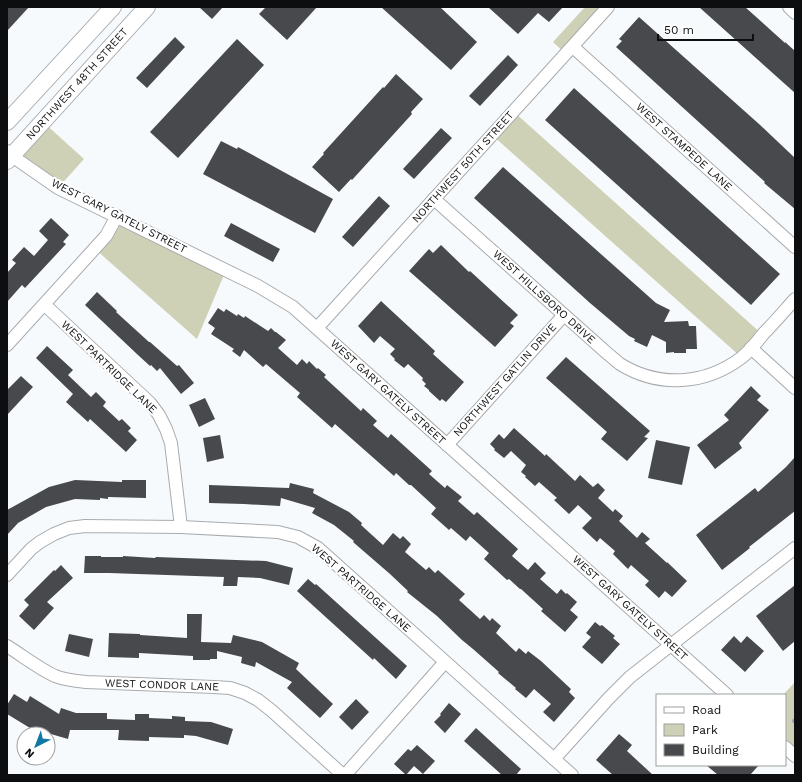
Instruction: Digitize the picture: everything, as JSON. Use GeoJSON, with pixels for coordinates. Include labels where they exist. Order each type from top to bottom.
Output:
{"type":"FeatureCollection","features":[{"type":"Feature","properties":{"kind":"main road"},"geometry":{"type":"LineString","coordinates":[[7,122],[113,7]]}},
{"type":"Feature","properties":{"kind":"main road","name":"NORTHWEST 48TH STREET"},"geometry":{"type":"LineString","coordinates":[[8,156],[147,7]]}},
{"type":"Feature","properties":{"kind":"street","name":"NORTHWEST 50TH STREET"},"geometry":{"type":"LineString","coordinates":[[317,328],[608,7]]}},
{"type":"Feature","properties":{"kind":"street"},"geometry":{"type":"LineString","coordinates":[[789,7],[795,13]]}},
{"type":"Feature","properties":{"kind":"street","name":"WEST STAMPEDE LANE"},"geometry":{"type":"LineString","coordinates":[[573,46],[795,247]]}},
{"type":"Feature","properties":{"kind":"street","name":"WEST GARY GATELY STREET"},"geometry":{"type":"LineString","coordinates":[[8,156],[58,188],[275,295],[293,307],[726,694]]}},
{"type":"Feature","properties":{"kind":"street","name":"WEST HILLSBORO DRIVE"},"geometry":{"type":"LineString","coordinates":[[434,199],[620,364],[633,371],[651,377],[664,380],[680,380],[699,378],[717,372],[741,357],[751,348],[795,299]]}},
{"type":"Feature","properties":{"kind":"street"},"geometry":{"type":"LineString","coordinates":[[7,345],[45,305],[106,236],[117,216]]}},
{"type":"Feature","properties":{"kind":"street","name":"WEST PARTRIDGE LANE"},"geometry":{"type":"LineString","coordinates":[[45,305],[150,403],[159,415],[171,443],[181,527],[278,532],[298,537],[318,548],[572,775]]}},
{"type":"Feature","properties":{"kind":"street","name":"NORTHWEST GATLIN DRIVE"},"geometry":{"type":"LineString","coordinates":[[447,445],[564,315]]}},
{"type":"Feature","properties":{"kind":"street"},"geometry":{"type":"LineString","coordinates":[[751,348],[795,388]]}},
{"type":"Feature","properties":{"kind":"street"},"geometry":{"type":"LineString","coordinates":[[7,575],[31,549],[40,542],[69,528],[85,526],[181,527]]}},
{"type":"Feature","properties":{"kind":"street"},"geometry":{"type":"LineString","coordinates":[[554,759],[630,677],[795,548]]}},
{"type":"Feature","properties":{"kind":"street","name":"WEST CONDOR LANE"},"geometry":{"type":"LineString","coordinates":[[7,646],[41,669],[71,681],[230,688],[245,693],[272,710],[344,775]]}},
{"type":"Feature","properties":{"kind":"street"},"geometry":{"type":"LineString","coordinates":[[344,775],[445,662]]}},
{"type":"Feature","properties":{"kind":"street"},"geometry":{"type":"LineString","coordinates":[[786,748],[795,756]]}},
{"type":"Feature","properties":{"kind":"green space"},"geometry":{"type":"Polygon","coordinates":[[[585,7],[608,7],[566,54],[553,42],[585,7]]]}},
{"type":"Feature","properties":{"kind":"green space"},"geometry":{"type":"Polygon","coordinates":[[[514,112],[763,335],[741,357],[492,135],[514,112]]]}},
{"type":"Feature","properties":{"kind":"green space"},"geometry":{"type":"Polygon","coordinates":[[[42,121],[84,159],[58,188],[12,156],[42,121]]]}},
{"type":"Feature","properties":{"kind":"green space"},"geometry":{"type":"Polygon","coordinates":[[[117,216],[226,270],[197,339],[95,249],[117,216]]]}},
{"type":"Feature","properties":{"kind":"green space"},"geometry":{"type":"Polygon","coordinates":[[[795,682],[795,756],[786,748],[786,694],[784,694],[795,682]]]}},
{"type":"Feature","properties":{"kind":"building"},"geometry":{"type":"Polygon","coordinates":[[[7,7],[29,7],[7,31],[7,7]]]}},
{"type":"Feature","properties":{"kind":"building"},"geometry":{"type":"Polygon","coordinates":[[[199,7],[223,7],[212,19],[199,7]]]}},
{"type":"Feature","properties":{"kind":"building"},"geometry":{"type":"Polygon","coordinates":[[[266,7],[317,7],[287,40],[259,14],[266,7]]]}},
{"type":"Feature","properties":{"kind":"building"},"geometry":{"type":"Polygon","coordinates":[[[381,7],[440,7],[477,42],[451,70],[381,7]]]}},
{"type":"Feature","properties":{"kind":"building"},"geometry":{"type":"Polygon","coordinates":[[[488,7],[563,7],[549,22],[538,13],[518,34],[488,7]]]}},
{"type":"Feature","properties":{"kind":"building"},"geometry":{"type":"Polygon","coordinates":[[[699,7],[745,7],[785,42],[795,51],[795,93],[699,7]]]}},
{"type":"Feature","properties":{"kind":"building"},"geometry":{"type":"Polygon","coordinates":[[[639,17],[795,158],[795,209],[764,183],[765,182],[616,47],[622,41],[619,39],[639,17]]]}},
{"type":"Feature","properties":{"kind":"building"},"geometry":{"type":"Polygon","coordinates":[[[175,37],[185,47],[147,88],[136,78],[175,37]]]}},
{"type":"Feature","properties":{"kind":"building"},"geometry":{"type":"Polygon","coordinates":[[[237,39],[264,65],[178,158],[150,132],[237,39]]]}},
{"type":"Feature","properties":{"kind":"building"},"geometry":{"type":"Polygon","coordinates":[[[508,55],[518,65],[480,106],[469,96],[508,55]]]}},
{"type":"Feature","properties":{"kind":"building"},"geometry":{"type":"Polygon","coordinates":[[[396,74],[423,99],[411,112],[412,114],[352,180],[351,179],[339,192],[312,167],[324,154],[323,153],[396,74]]]}},
{"type":"Feature","properties":{"kind":"building"},"geometry":{"type":"Polygon","coordinates":[[[574,88],[780,274],[751,305],[545,120],[574,88]]]}},
{"type":"Feature","properties":{"kind":"building"},"geometry":{"type":"Polygon","coordinates":[[[441,128],[452,138],[414,179],[403,169],[441,128]]]}},
{"type":"Feature","properties":{"kind":"building"},"geometry":{"type":"Polygon","coordinates":[[[221,141],[237,149],[238,147],[333,199],[315,233],[203,174],[221,141]]]}},
{"type":"Feature","properties":{"kind":"building"},"geometry":{"type":"Polygon","coordinates":[[[503,167],[656,303],[670,310],[664,322],[688,321],[689,326],[696,326],[697,349],[686,349],[686,353],[666,353],[666,342],[652,335],[647,347],[634,341],[635,339],[629,336],[590,303],[474,198],[503,167]]]}},
{"type":"Feature","properties":{"kind":"building"},"geometry":{"type":"Polygon","coordinates":[[[379,196],[390,206],[353,247],[342,237],[379,196]]]}},
{"type":"Feature","properties":{"kind":"building"},"geometry":{"type":"Polygon","coordinates":[[[51,218],[69,235],[63,242],[66,244],[25,288],[22,285],[7,302],[7,273],[16,263],[12,260],[24,247],[34,256],[48,240],[39,231],[51,218]]]}},
{"type":"Feature","properties":{"kind":"building"},"geometry":{"type":"Polygon","coordinates":[[[231,223],[280,249],[273,262],[224,236],[231,223]]]}},
{"type":"Feature","properties":{"kind":"building"},"geometry":{"type":"Polygon","coordinates":[[[441,245],[518,315],[510,323],[514,326],[495,347],[409,271],[429,249],[433,253],[441,245]]]}},
{"type":"Feature","properties":{"kind":"building"},"geometry":{"type":"Polygon","coordinates":[[[97,292],[117,311],[116,312],[149,342],[177,366],[179,365],[194,383],[181,394],[160,368],[157,371],[138,355],[85,305],[97,292]]]}},
{"type":"Feature","properties":{"kind":"building"},"geometry":{"type":"Polygon","coordinates":[[[381,301],[435,351],[433,354],[464,382],[446,402],[442,399],[440,401],[424,386],[426,384],[422,380],[423,378],[408,364],[404,368],[394,360],[395,359],[390,354],[395,349],[380,336],[374,343],[358,326],[381,301]]]}},
{"type":"Feature","properties":{"kind":"building"},"geometry":{"type":"Polygon","coordinates":[[[218,308],[224,312],[226,309],[237,316],[238,314],[244,318],[245,316],[268,331],[271,328],[286,340],[278,348],[297,365],[302,359],[307,364],[309,361],[317,369],[318,368],[326,375],[324,377],[361,411],[363,408],[377,421],[373,425],[388,438],[391,434],[432,471],[429,474],[445,488],[447,485],[462,497],[458,501],[474,515],[477,512],[518,549],[512,556],[528,570],[535,562],[546,573],[540,579],[557,594],[561,589],[577,602],[570,610],[578,617],[565,632],[541,611],[543,609],[521,589],[509,579],[507,580],[484,559],[489,553],[470,536],[466,541],[451,528],[449,530],[431,514],[436,508],[411,485],[409,485],[396,473],[394,476],[335,424],[332,428],[297,397],[300,393],[266,364],[263,367],[244,350],[240,357],[232,351],[234,349],[211,334],[215,328],[208,323],[218,308]]]}},
{"type":"Feature","properties":{"kind":"building"},"geometry":{"type":"Polygon","coordinates":[[[47,346],[73,370],[68,375],[91,397],[96,392],[106,402],[103,406],[119,421],[122,419],[131,428],[128,431],[137,440],[126,452],[90,419],[88,422],[66,402],[73,394],[36,358],[47,346]]]}},
{"type":"Feature","properties":{"kind":"building"},"geometry":{"type":"Polygon","coordinates":[[[566,357],[650,431],[644,437],[648,438],[627,461],[601,439],[607,432],[546,378],[566,357]]]}},
{"type":"Feature","properties":{"kind":"building"},"geometry":{"type":"Polygon","coordinates":[[[21,376],[33,387],[7,415],[7,390],[21,376]]]}},
{"type":"Feature","properties":{"kind":"building"},"geometry":{"type":"Polygon","coordinates":[[[751,386],[761,396],[757,400],[769,410],[739,443],[742,448],[715,469],[697,445],[729,420],[724,415],[751,386]]]}},
{"type":"Feature","properties":{"kind":"building"},"geometry":{"type":"Polygon","coordinates":[[[205,398],[215,419],[199,427],[189,405],[205,398]]]}},
{"type":"Feature","properties":{"kind":"building"},"geometry":{"type":"Polygon","coordinates":[[[514,428],[545,456],[546,454],[575,481],[580,475],[593,487],[598,483],[605,490],[598,498],[613,512],[615,509],[623,516],[619,521],[637,538],[642,532],[650,539],[645,543],[687,581],[672,597],[665,591],[659,598],[645,585],[649,581],[631,565],[628,569],[613,554],[615,551],[600,538],[597,542],[582,528],[592,518],[578,505],[569,514],[554,500],[557,498],[539,482],[535,486],[525,477],[526,476],[521,472],[526,465],[511,451],[504,458],[494,450],[495,449],[490,444],[499,434],[504,439],[514,428]]]}},
{"type":"Feature","properties":{"kind":"building"},"geometry":{"type":"Polygon","coordinates":[[[220,435],[224,458],[207,462],[203,438],[220,435]]]}},
{"type":"Feature","properties":{"kind":"building"},"geometry":{"type":"Polygon","coordinates":[[[656,440],[690,447],[682,485],[648,478],[656,440]]]}},
{"type":"Feature","properties":{"kind":"building"},"geometry":{"type":"Polygon","coordinates":[[[795,457],[795,511],[722,570],[696,535],[755,488],[758,492],[795,457]]]}},
{"type":"Feature","properties":{"kind":"building"},"geometry":{"type":"Polygon","coordinates":[[[75,480],[122,482],[122,480],[146,480],[146,498],[108,497],[108,499],[100,498],[100,500],[75,499],[46,507],[18,523],[7,535],[7,510],[49,487],[75,480]]]}},
{"type":"Feature","properties":{"kind":"building"},"geometry":{"type":"Polygon","coordinates":[[[290,483],[314,489],[313,493],[349,512],[383,545],[393,533],[400,539],[403,536],[411,544],[405,552],[426,570],[429,567],[435,573],[438,570],[465,594],[459,600],[480,619],[484,615],[490,621],[492,618],[501,626],[496,633],[516,652],[519,648],[526,654],[528,651],[541,661],[571,689],[569,692],[575,698],[554,722],[543,712],[551,704],[534,689],[526,698],[515,689],[516,688],[498,673],[499,672],[437,616],[407,592],[408,591],[390,574],[353,542],[354,541],[334,525],[312,513],[315,508],[281,498],[280,506],[209,503],[209,485],[289,488],[290,483]]]}},
{"type":"Feature","properties":{"kind":"building"},"geometry":{"type":"Polygon","coordinates":[[[85,556],[266,561],[293,568],[289,585],[260,578],[238,577],[237,586],[223,586],[224,577],[84,573],[85,556]]]}},
{"type":"Feature","properties":{"kind":"building"},"geometry":{"type":"Polygon","coordinates":[[[61,565],[73,578],[47,602],[54,608],[34,630],[19,616],[29,605],[24,600],[61,565]]]}},
{"type":"Feature","properties":{"kind":"building"},"geometry":{"type":"Polygon","coordinates":[[[308,579],[315,585],[316,584],[407,666],[396,679],[297,591],[308,579]]]}},
{"type":"Feature","properties":{"kind":"building"},"geometry":{"type":"Polygon","coordinates":[[[795,585],[795,641],[783,651],[756,616],[795,585]]]}},
{"type":"Feature","properties":{"kind":"building"},"geometry":{"type":"Polygon","coordinates":[[[187,614],[202,614],[201,642],[231,643],[233,635],[262,642],[299,663],[296,669],[333,704],[320,718],[287,688],[292,682],[256,662],[255,667],[241,663],[242,657],[217,651],[217,659],[210,660],[193,660],[193,656],[139,653],[139,658],[108,657],[109,633],[187,638],[187,614]]]}},
{"type":"Feature","properties":{"kind":"building"},"geometry":{"type":"Polygon","coordinates":[[[595,622],[600,626],[602,625],[615,636],[613,638],[620,644],[602,664],[582,647],[591,637],[586,633],[595,622]]]}},
{"type":"Feature","properties":{"kind":"building"},"geometry":{"type":"Polygon","coordinates":[[[69,634],[93,639],[89,657],[65,651],[69,634]]]}},
{"type":"Feature","properties":{"kind":"building"},"geometry":{"type":"Polygon","coordinates":[[[734,636],[741,643],[747,636],[764,651],[745,672],[721,650],[734,636]]]}},
{"type":"Feature","properties":{"kind":"building"},"geometry":{"type":"Polygon","coordinates":[[[14,694],[27,702],[30,696],[59,714],[61,708],[76,713],[107,713],[107,719],[135,720],[135,714],[149,714],[149,718],[172,719],[172,716],[185,717],[185,721],[211,722],[233,729],[228,745],[196,736],[184,735],[184,738],[149,737],[149,741],[118,740],[119,730],[70,730],[68,739],[56,736],[56,726],[27,726],[7,714],[7,705],[14,694]]]}},
{"type":"Feature","properties":{"kind":"building"},"geometry":{"type":"Polygon","coordinates":[[[356,699],[369,712],[352,730],[339,717],[356,699]]]}},
{"type":"Feature","properties":{"kind":"building"},"geometry":{"type":"Polygon","coordinates":[[[449,703],[461,714],[445,733],[434,722],[449,703]]]}},
{"type":"Feature","properties":{"kind":"building"},"geometry":{"type":"Polygon","coordinates":[[[476,728],[521,769],[516,775],[502,775],[464,741],[476,728]]]}},
{"type":"Feature","properties":{"kind":"building"},"geometry":{"type":"Polygon","coordinates":[[[619,734],[632,745],[627,751],[653,775],[613,775],[596,760],[619,734]]]}},
{"type":"Feature","properties":{"kind":"building"},"geometry":{"type":"Polygon","coordinates":[[[417,745],[435,761],[423,774],[414,766],[406,775],[394,764],[408,749],[411,751],[417,745]]]}},
{"type":"Feature","properties":{"kind":"building"},"geometry":{"type":"Polygon","coordinates":[[[707,766],[758,766],[750,775],[718,775],[707,766]]]}}]}
